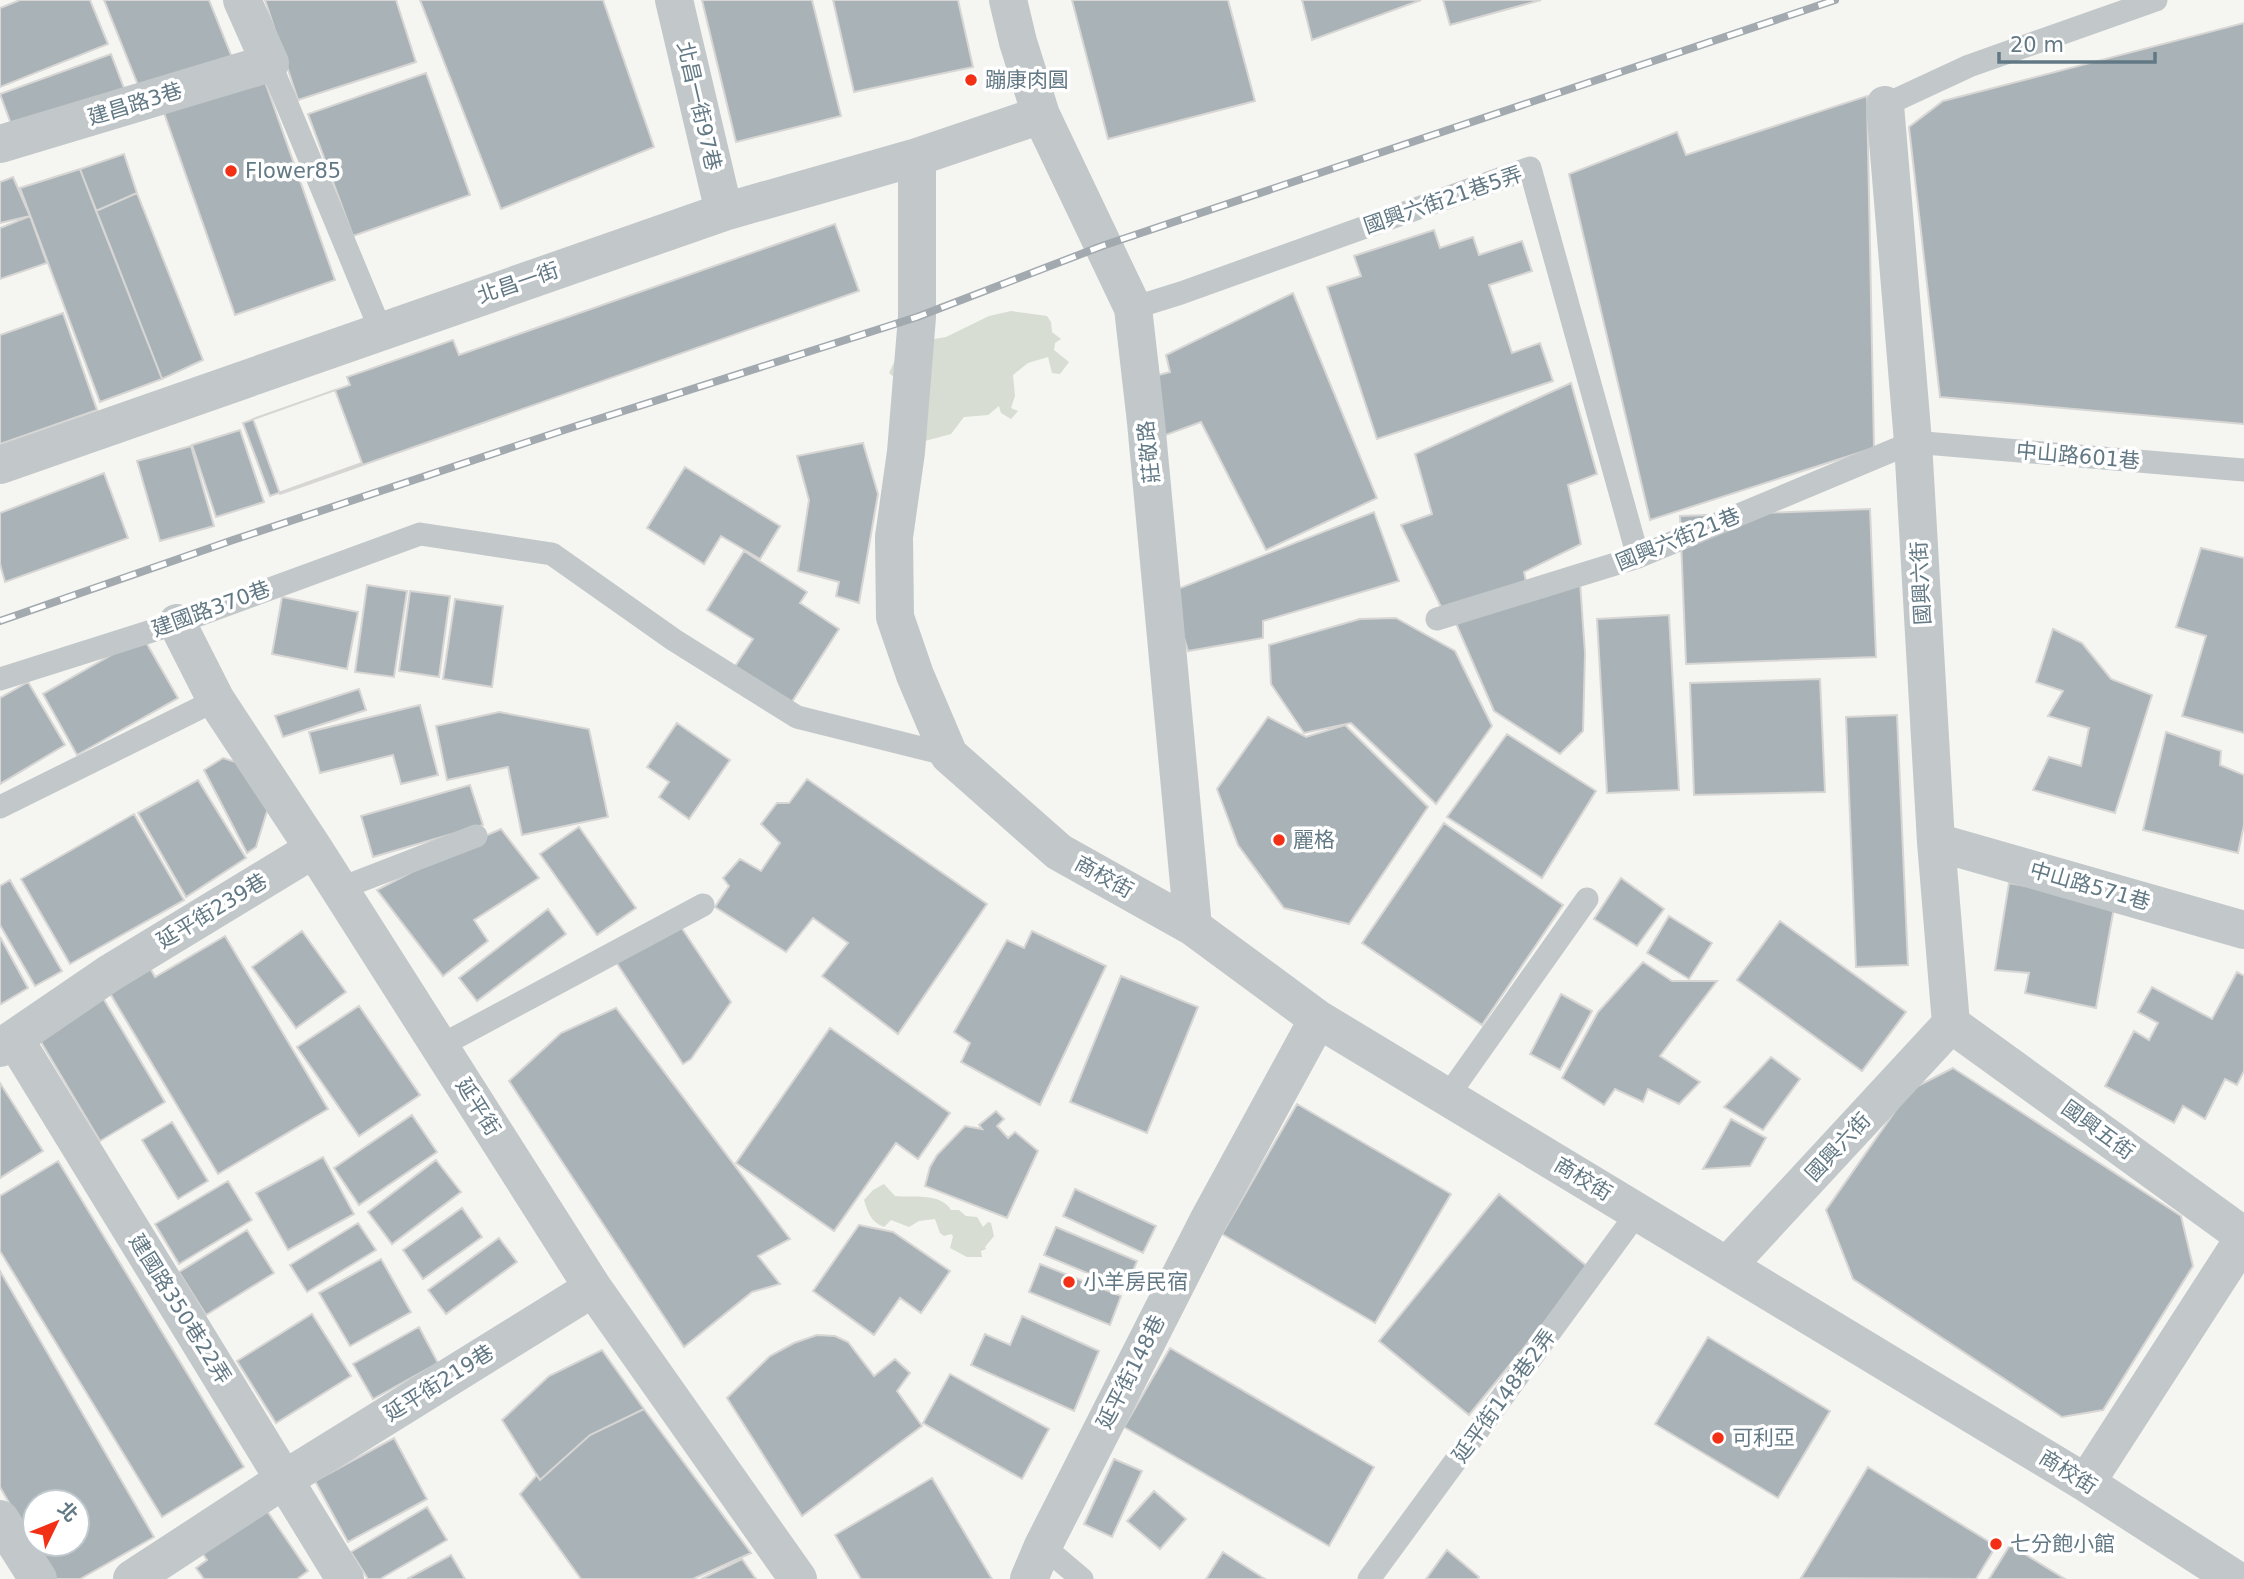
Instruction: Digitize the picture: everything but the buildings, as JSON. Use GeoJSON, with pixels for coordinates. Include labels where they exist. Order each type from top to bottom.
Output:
{"type":"FeatureCollection","features":[{"type":"Feature","properties":{"kind":"street"},"geometry":{"type":"LineString","coordinates":[[242,0],[270,63]]}},
{"type":"Feature","properties":{"kind":"street","name":"北昌一街97巷"},"geometry":{"type":"LineString","coordinates":[[674,0],[724,212]]}},
{"type":"Feature","properties":{"kind":"street","name":"莊敬路"},"geometry":{"type":"LineString","coordinates":[[1008,0],[1018,43],[1041,116],[1133,308],[1193,928]]}},
{"type":"Feature","properties":{"kind":"street","name":"建昌路3巷"},"geometry":{"type":"LineString","coordinates":[[0,144],[270,63]]}},
{"type":"Feature","properties":{"kind":"street","name":"國興六街"},"geometry":{"type":"LineString","coordinates":[[1727,1266],[1951,1024],[1936,842],[1913,442],[1885,105]]}},
{"type":"Feature","properties":{"kind":"street","name":"北昌一街"},"geometry":{"type":"LineString","coordinates":[[0,465],[724,212],[917,157],[1041,116]]}},
{"type":"Feature","properties":{"kind":"street"},"geometry":{"type":"LineString","coordinates":[[917,157],[917,317],[906,452],[894,537],[895,617],[915,675],[948,755]]}},
{"type":"Feature","properties":{"kind":"street","name":"延平街"},"geometry":{"type":"LineString","coordinates":[[177,623],[216,700],[593,1288],[798,1579]]}},
{"type":"Feature","properties":{"kind":"street","name":"商校街"},"geometry":{"type":"LineString","coordinates":[[948,755],[1059,852],[1193,928],[1318,1019],[2086,1483],[2235,1579]]}},
{"type":"Feature","properties":{"kind":"street","name":"中山路571巷"},"geometry":{"type":"LineString","coordinates":[[1936,842],[2244,930]]}},
{"type":"Feature","properties":{"kind":"street","name":"延平街239巷"},"geometry":{"type":"LineString","coordinates":[[7,1044],[110,973],[314,849]]}},
{"type":"Feature","properties":{"kind":"street","name":"延平街148巷"},"geometry":{"type":"LineString","coordinates":[[1036,1562],[1208,1221],[1318,1019]]}},
{"type":"Feature","properties":{"kind":"street","name":"國興五街"},"geometry":{"type":"LineString","coordinates":[[1951,1024],[2244,1237]]}},
{"type":"Feature","properties":{"kind":"street","name":"建國路350巷22弄"},"geometry":{"type":"LineString","coordinates":[[7,1044],[285,1479],[345,1579]]}},
{"type":"Feature","properties":{"kind":"street"},"geometry":{"type":"LineString","coordinates":[[2086,1483],[2244,1237]]}},
{"type":"Feature","properties":{"kind":"street","name":"延平街219巷"},"geometry":{"type":"LineString","coordinates":[[132,1579],[285,1479],[593,1288]]}},
{"type":"Feature","properties":{"kind":"street"},"geometry":{"type":"LineString","coordinates":[[0,1519],[38,1579]]}},
{"type":"Feature","properties":{"kind":"lane","name":"國興六街"},"geometry":{"type":"LineString","coordinates":[[1885,105],[1969,66],[2156,0]]}},
{"type":"Feature","properties":{"kind":"lane"},"geometry":{"type":"LineString","coordinates":[[270,63],[381,331]]}},
{"type":"Feature","properties":{"kind":"lane","name":"國興六街21巷5弄"},"geometry":{"type":"LineString","coordinates":[[1133,308],[1194,289],[1530,168],[1638,557]]}},
{"type":"Feature","properties":{"kind":"lane","name":"中山路601巷"},"geometry":{"type":"LineString","coordinates":[[1913,442],[2244,470]]}},
{"type":"Feature","properties":{"kind":"lane","name":"國興六街21巷"},"geometry":{"type":"LineString","coordinates":[[1437,619],[1638,557],[1913,442]]}},
{"type":"Feature","properties":{"kind":"lane","name":"建國路370巷"},"geometry":{"type":"LineString","coordinates":[[0,679],[177,623],[420,534],[552,554],[674,640],[797,717],[948,755]]}},
{"type":"Feature","properties":{"kind":"lane"},"geometry":{"type":"LineString","coordinates":[[0,807],[216,700]]}},
{"type":"Feature","properties":{"kind":"lane"},"geometry":{"type":"LineString","coordinates":[[339,889],[476,836]]}},
{"type":"Feature","properties":{"kind":"lane"},"geometry":{"type":"LineString","coordinates":[[1447,1097],[1587,899]]}},
{"type":"Feature","properties":{"kind":"lane"},"geometry":{"type":"LineString","coordinates":[[440,1046],[703,905]]}},
{"type":"Feature","properties":{"kind":"lane","name":"延平街148巷2弄"},"geometry":{"type":"LineString","coordinates":[[1369,1579],[1638,1212]]}},
{"type":"Feature","properties":{"kind":"lane"},"geometry":{"type":"LineString","coordinates":[[1036,1562],[1082,1579]]}},
{"type":"Feature","properties":{"kind":"shaded area"},"geometry":{"type":"Polygon","coordinates":[[[1011,311],[1047,316],[1052,332],[1061,339],[1055,343],[1054,350],[1069,362],[1060,374],[1052,373],[1048,357],[1028,363],[1013,375],[1015,396],[1011,408],[1018,411],[1011,419],[1001,413],[999,406],[988,415],[964,417],[951,434],[925,441],[899,381],[889,373],[895,360],[922,341],[946,337],[989,316],[1011,311]]]}},
{"type":"Feature","properties":{"kind":"shaded area"},"geometry":{"type":"Polygon","coordinates":[[[884,1184],[895,1196],[933,1198],[946,1204],[951,1210],[977,1217],[983,1227],[988,1222],[991,1223],[994,1236],[986,1249],[981,1251],[982,1257],[967,1257],[950,1248],[953,1236],[940,1233],[935,1219],[919,1221],[909,1227],[891,1220],[884,1227],[873,1220],[864,1200],[873,1190],[884,1184]]]}},
{"type":"Feature","properties":{"kind":"railway"},"geometry":{"type":"LineString","coordinates":[[0,621],[564,430],[917,317],[1102,246],[1835,0]]}},
{"type":"Feature","properties":{"kind":"place","name":"蹦康肉圓"},"geometry":{"type":"Point","coordinates":[971,80]}},
{"type":"Feature","properties":{"kind":"place","name":"Flower85"},"geometry":{"type":"Point","coordinates":[231,171]}},
{"type":"Feature","properties":{"kind":"place","name":"麗格"},"geometry":{"type":"Point","coordinates":[1279,840]}},
{"type":"Feature","properties":{"kind":"place","name":"小羊房民宿"},"geometry":{"type":"Point","coordinates":[1069,1282]}},
{"type":"Feature","properties":{"kind":"place","name":"可利亞"},"geometry":{"type":"Point","coordinates":[1718,1438]}},
{"type":"Feature","properties":{"kind":"place","name":"七分飽小館"},"geometry":{"type":"Point","coordinates":[1996,1544]}}]}
